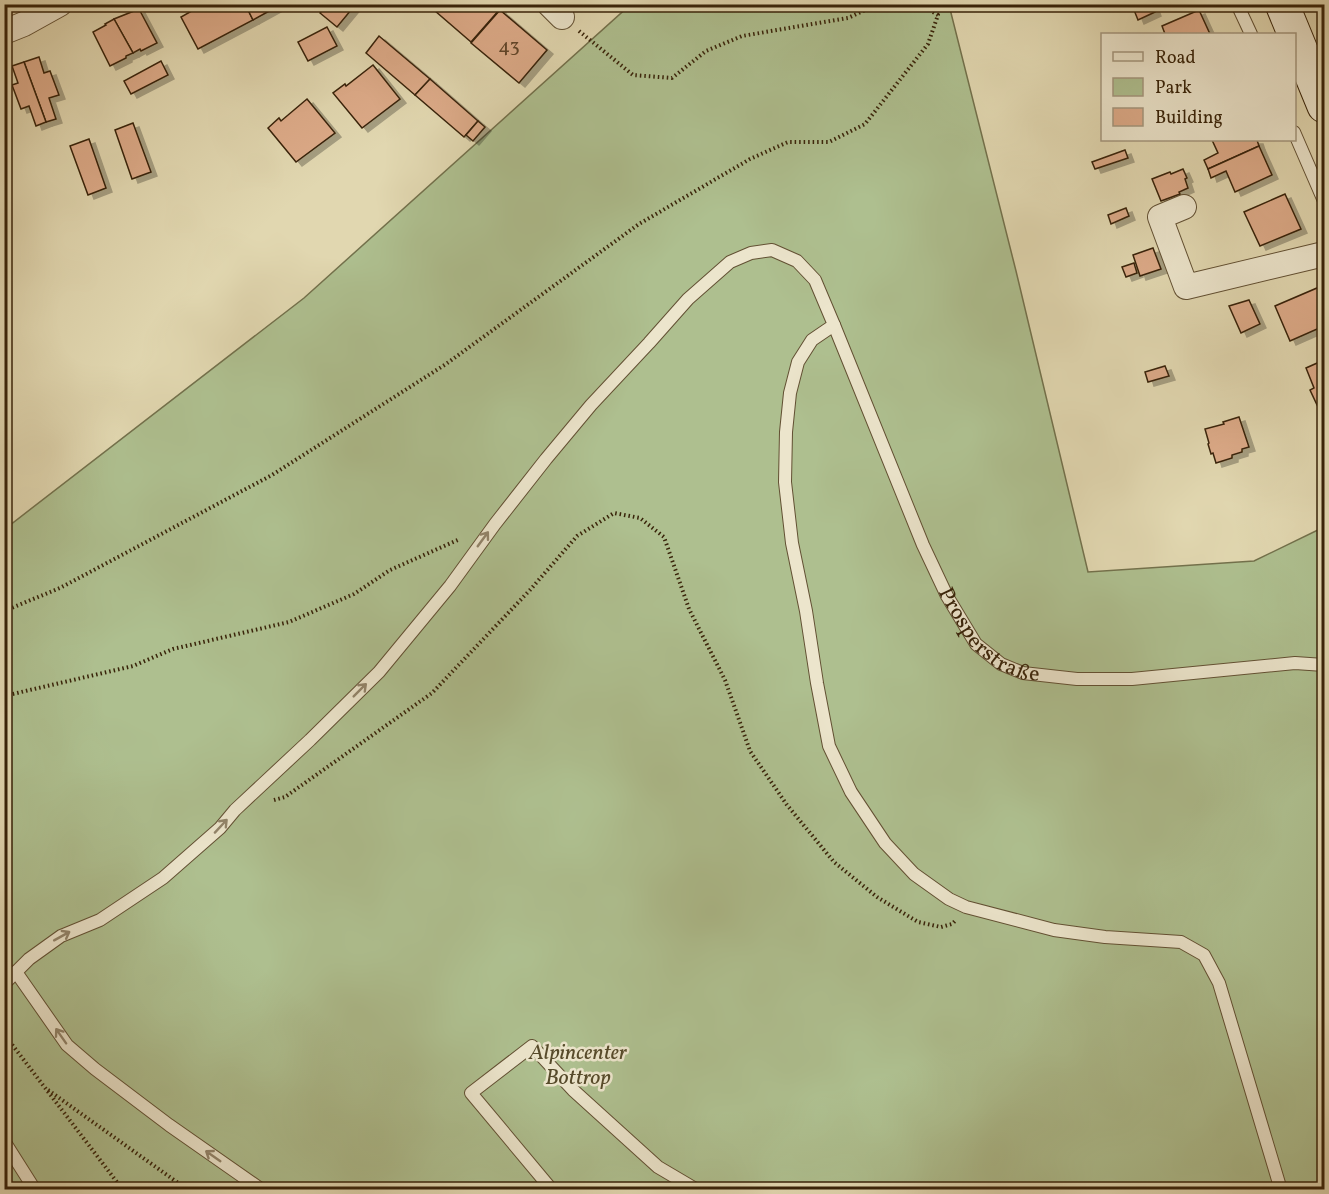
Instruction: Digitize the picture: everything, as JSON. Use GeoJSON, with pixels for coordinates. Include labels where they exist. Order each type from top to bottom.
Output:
{"type":"FeatureCollection","features":[{"type":"Feature","properties":{"kind":"main road"},"geometry":{"type":"LineString","coordinates":[[1282,4],[1291,33]]}},
{"type":"Feature","properties":{"kind":"main road"},"geometry":{"type":"LineString","coordinates":[[1298,53],[1324,106]]}},
{"type":"Feature","properties":{"kind":"street"},"geometry":{"type":"LineString","coordinates":[[4,32],[60,4]]}},
{"type":"Feature","properties":{"kind":"street"},"geometry":{"type":"LineString","coordinates":[[1184,207],[1160,217],[1186,287],[1324,254]]}},
{"type":"Feature","properties":{"kind":"lane"},"geometry":{"type":"LineString","coordinates":[[1237,4],[1251,33]]}},
{"type":"Feature","properties":{"kind":"lane"},"geometry":{"type":"LineString","coordinates":[[1296,137],[1324,201]]}},
{"type":"Feature","properties":{"kind":"lane","name":"Prosperstraße"},"geometry":{"type":"LineString","coordinates":[[4,984],[29,958],[61,936],[100,920],[163,878],[220,828],[235,810],[310,740],[379,672],[450,586],[495,524],[591,405],[688,299],[730,262],[751,253],[772,250],[797,261],[814,280],[923,544],[947,596],[976,644],[1000,664],[1023,673],[1077,679],[1132,679],[1295,663],[1324,665]]}},
{"type":"Feature","properties":{"kind":"lane"},"geometry":{"type":"LineString","coordinates":[[834,325],[812,340],[798,362],[790,393],[786,432],[785,482],[792,543],[829,746],[851,792],[885,843],[914,874],[966,907],[1054,930],[1105,937],[1181,942],[1204,955],[1219,983],[1281,1190]]}},
{"type":"Feature","properties":{"kind":"lane"},"geometry":{"type":"LineString","coordinates":[[16,972],[67,1045],[169,1125],[261,1190]]}},
{"type":"Feature","properties":{"kind":"lane"},"geometry":{"type":"LineString","coordinates":[[552,1190],[471,1093],[532,1046],[573,1090],[658,1167],[697,1190]]}},
{"type":"Feature","properties":{"kind":"lane"},"geometry":{"type":"LineString","coordinates":[[4,1141],[35,1190]]}},
{"type":"Feature","properties":{"kind":"path"},"geometry":{"type":"LineString","coordinates":[[555,11],[633,75],[672,78],[706,51],[742,36],[848,18],[878,4]]}},
{"type":"Feature","properties":{"kind":"path"},"geometry":{"type":"LineString","coordinates":[[4,610],[60,588],[272,475],[446,364],[639,224],[750,159],[788,142],[829,142],[865,124],[928,44],[938,15],[920,4]]}},
{"type":"Feature","properties":{"kind":"path"},"geometry":{"type":"LineString","coordinates":[[1323,4],[1324,10]]}},
{"type":"Feature","properties":{"kind":"path"},"geometry":{"type":"LineString","coordinates":[[235,810],[285,797],[432,693],[530,590],[577,536],[614,513],[640,518],[664,537],[688,609],[724,680],[750,751],[787,805],[834,862],[878,897],[918,922],[941,927],[952,924],[966,907]]}},
{"type":"Feature","properties":{"kind":"path"},"geometry":{"type":"LineString","coordinates":[[4,696],[133,666],[173,649],[289,622],[354,594],[390,570],[495,524]]}},
{"type":"Feature","properties":{"kind":"path"},"geometry":{"type":"LineString","coordinates":[[4,1034],[123,1190]]}},
{"type":"Feature","properties":{"kind":"path"},"geometry":{"type":"LineString","coordinates":[[45,1088],[188,1190]]}},
{"type":"Feature","properties":{"kind":"green space","name":"Alpincenter Bottrop"},"geometry":{"type":"Polygon","coordinates":[[[633,4],[949,5],[1088,572],[1254,561],[1324,527],[1324,1189],[5,1190],[5,527],[304,298],[633,4]]]}},
{"type":"Feature","properties":{"kind":"building"},"geometry":{"type":"Polygon","coordinates":[[[204,4],[245,4],[253,20],[198,49],[181,17],[204,4]]]}},
{"type":"Feature","properties":{"kind":"building"},"geometry":{"type":"Polygon","coordinates":[[[245,4],[282,4],[253,20],[245,4]]]}},
{"type":"Feature","properties":{"kind":"building"},"geometry":{"type":"Polygon","coordinates":[[[327,4],[356,4],[337,27],[320,13],[327,4]]]}},
{"type":"Feature","properties":{"kind":"building"},"geometry":{"type":"Polygon","coordinates":[[[427,4],[494,4],[500,9],[471,42],[427,4]]]}},
{"type":"Feature","properties":{"kind":"building"},"geometry":{"type":"Polygon","coordinates":[[[1152,4],[1155,12],[1138,20],[1134,10],[1152,4]]]}},
{"type":"Feature","properties":{"kind":"building"},"geometry":{"type":"Polygon","coordinates":[[[139,9],[157,43],[133,53],[114,19],[139,9]]]}},
{"type":"Feature","properties":{"kind":"building"},"geometry":{"type":"Polygon","coordinates":[[[500,10],[547,50],[519,83],[471,43],[500,10]]]}},
{"type":"Feature","properties":{"kind":"building"},"geometry":{"type":"Polygon","coordinates":[[[1199,10],[1210,33],[1165,33],[1162,26],[1199,10]]]}},
{"type":"Feature","properties":{"kind":"building"},"geometry":{"type":"Polygon","coordinates":[[[114,19],[133,53],[110,66],[93,32],[114,19]]]}},
{"type":"Feature","properties":{"kind":"building"},"geometry":{"type":"Polygon","coordinates":[[[327,27],[337,46],[308,61],[298,42],[327,27]]]}},
{"type":"Feature","properties":{"kind":"building"},"geometry":{"type":"Polygon","coordinates":[[[379,36],[430,79],[415,95],[366,53],[379,36]]]}},
{"type":"Feature","properties":{"kind":"building"},"geometry":{"type":"Polygon","coordinates":[[[39,57],[44,73],[50,71],[59,95],[49,98],[56,119],[46,122],[24,62],[39,57]]]}},
{"type":"Feature","properties":{"kind":"building"},"geometry":{"type":"Polygon","coordinates":[[[161,61],[168,75],[131,94],[124,81],[161,61]]]}},
{"type":"Feature","properties":{"kind":"building"},"geometry":{"type":"Polygon","coordinates":[[[24,62],[46,122],[36,126],[29,106],[21,109],[12,85],[18,83],[12,66],[24,62]]]}},
{"type":"Feature","properties":{"kind":"building"},"geometry":{"type":"Polygon","coordinates":[[[373,65],[400,99],[362,128],[333,93],[373,65]]]}},
{"type":"Feature","properties":{"kind":"building"},"geometry":{"type":"Polygon","coordinates":[[[430,79],[478,121],[464,137],[415,95],[430,79]]]}},
{"type":"Feature","properties":{"kind":"building"},"geometry":{"type":"Polygon","coordinates":[[[307,99],[335,133],[296,162],[268,128],[279,118],[281,121],[307,99]]]}},
{"type":"Feature","properties":{"kind":"building"},"geometry":{"type":"Polygon","coordinates":[[[478,121],[485,127],[473,141],[466,135],[478,121]]]}},
{"type":"Feature","properties":{"kind":"building"},"geometry":{"type":"Polygon","coordinates":[[[133,123],[151,172],[132,179],[115,130],[133,123]]]}},
{"type":"Feature","properties":{"kind":"building"},"geometry":{"type":"Polygon","coordinates":[[[89,139],[106,188],[88,195],[70,146],[89,139]]]}},
{"type":"Feature","properties":{"kind":"building"},"geometry":{"type":"Polygon","coordinates":[[[1212,141],[1257,141],[1259,146],[1208,169],[1204,160],[1218,153],[1212,141]]]}},
{"type":"Feature","properties":{"kind":"building"},"geometry":{"type":"Polygon","coordinates":[[[1259,146],[1272,175],[1235,192],[1226,171],[1211,178],[1208,169],[1259,146]]]}},
{"type":"Feature","properties":{"kind":"building"},"geometry":{"type":"Polygon","coordinates":[[[1125,150],[1128,158],[1095,169],[1092,162],[1125,150]]]}},
{"type":"Feature","properties":{"kind":"building"},"geometry":{"type":"Polygon","coordinates":[[[1183,169],[1188,188],[1179,192],[1180,194],[1161,201],[1152,179],[1183,169]]]}},
{"type":"Feature","properties":{"kind":"building"},"geometry":{"type":"Polygon","coordinates":[[[1285,194],[1301,229],[1260,246],[1244,212],[1285,194]]]}},
{"type":"Feature","properties":{"kind":"building"},"geometry":{"type":"Polygon","coordinates":[[[1126,208],[1129,216],[1111,224],[1108,215],[1126,208]]]}},
{"type":"Feature","properties":{"kind":"building"},"geometry":{"type":"Polygon","coordinates":[[[1153,248],[1161,269],[1140,276],[1133,255],[1153,248]]]}},
{"type":"Feature","properties":{"kind":"building"},"geometry":{"type":"Polygon","coordinates":[[[1134,263],[1137,273],[1126,277],[1122,267],[1134,263]]]}},
{"type":"Feature","properties":{"kind":"building"},"geometry":{"type":"Polygon","coordinates":[[[1324,285],[1324,326],[1290,341],[1275,306],[1324,285]]]}},
{"type":"Feature","properties":{"kind":"building"},"geometry":{"type":"Polygon","coordinates":[[[1249,300],[1260,324],[1241,333],[1229,306],[1249,300]]]}},
{"type":"Feature","properties":{"kind":"building"},"geometry":{"type":"Polygon","coordinates":[[[1324,360],[1324,404],[1318,407],[1310,390],[1314,388],[1306,368],[1324,360]]]}},
{"type":"Feature","properties":{"kind":"building"},"geometry":{"type":"Polygon","coordinates":[[[1165,366],[1169,376],[1148,382],[1145,372],[1165,366]]]}},
{"type":"Feature","properties":{"kind":"building"},"geometry":{"type":"Polygon","coordinates":[[[1239,417],[1249,447],[1232,455],[1232,458],[1216,463],[1213,453],[1211,454],[1205,429],[1239,417]]]}}]}
